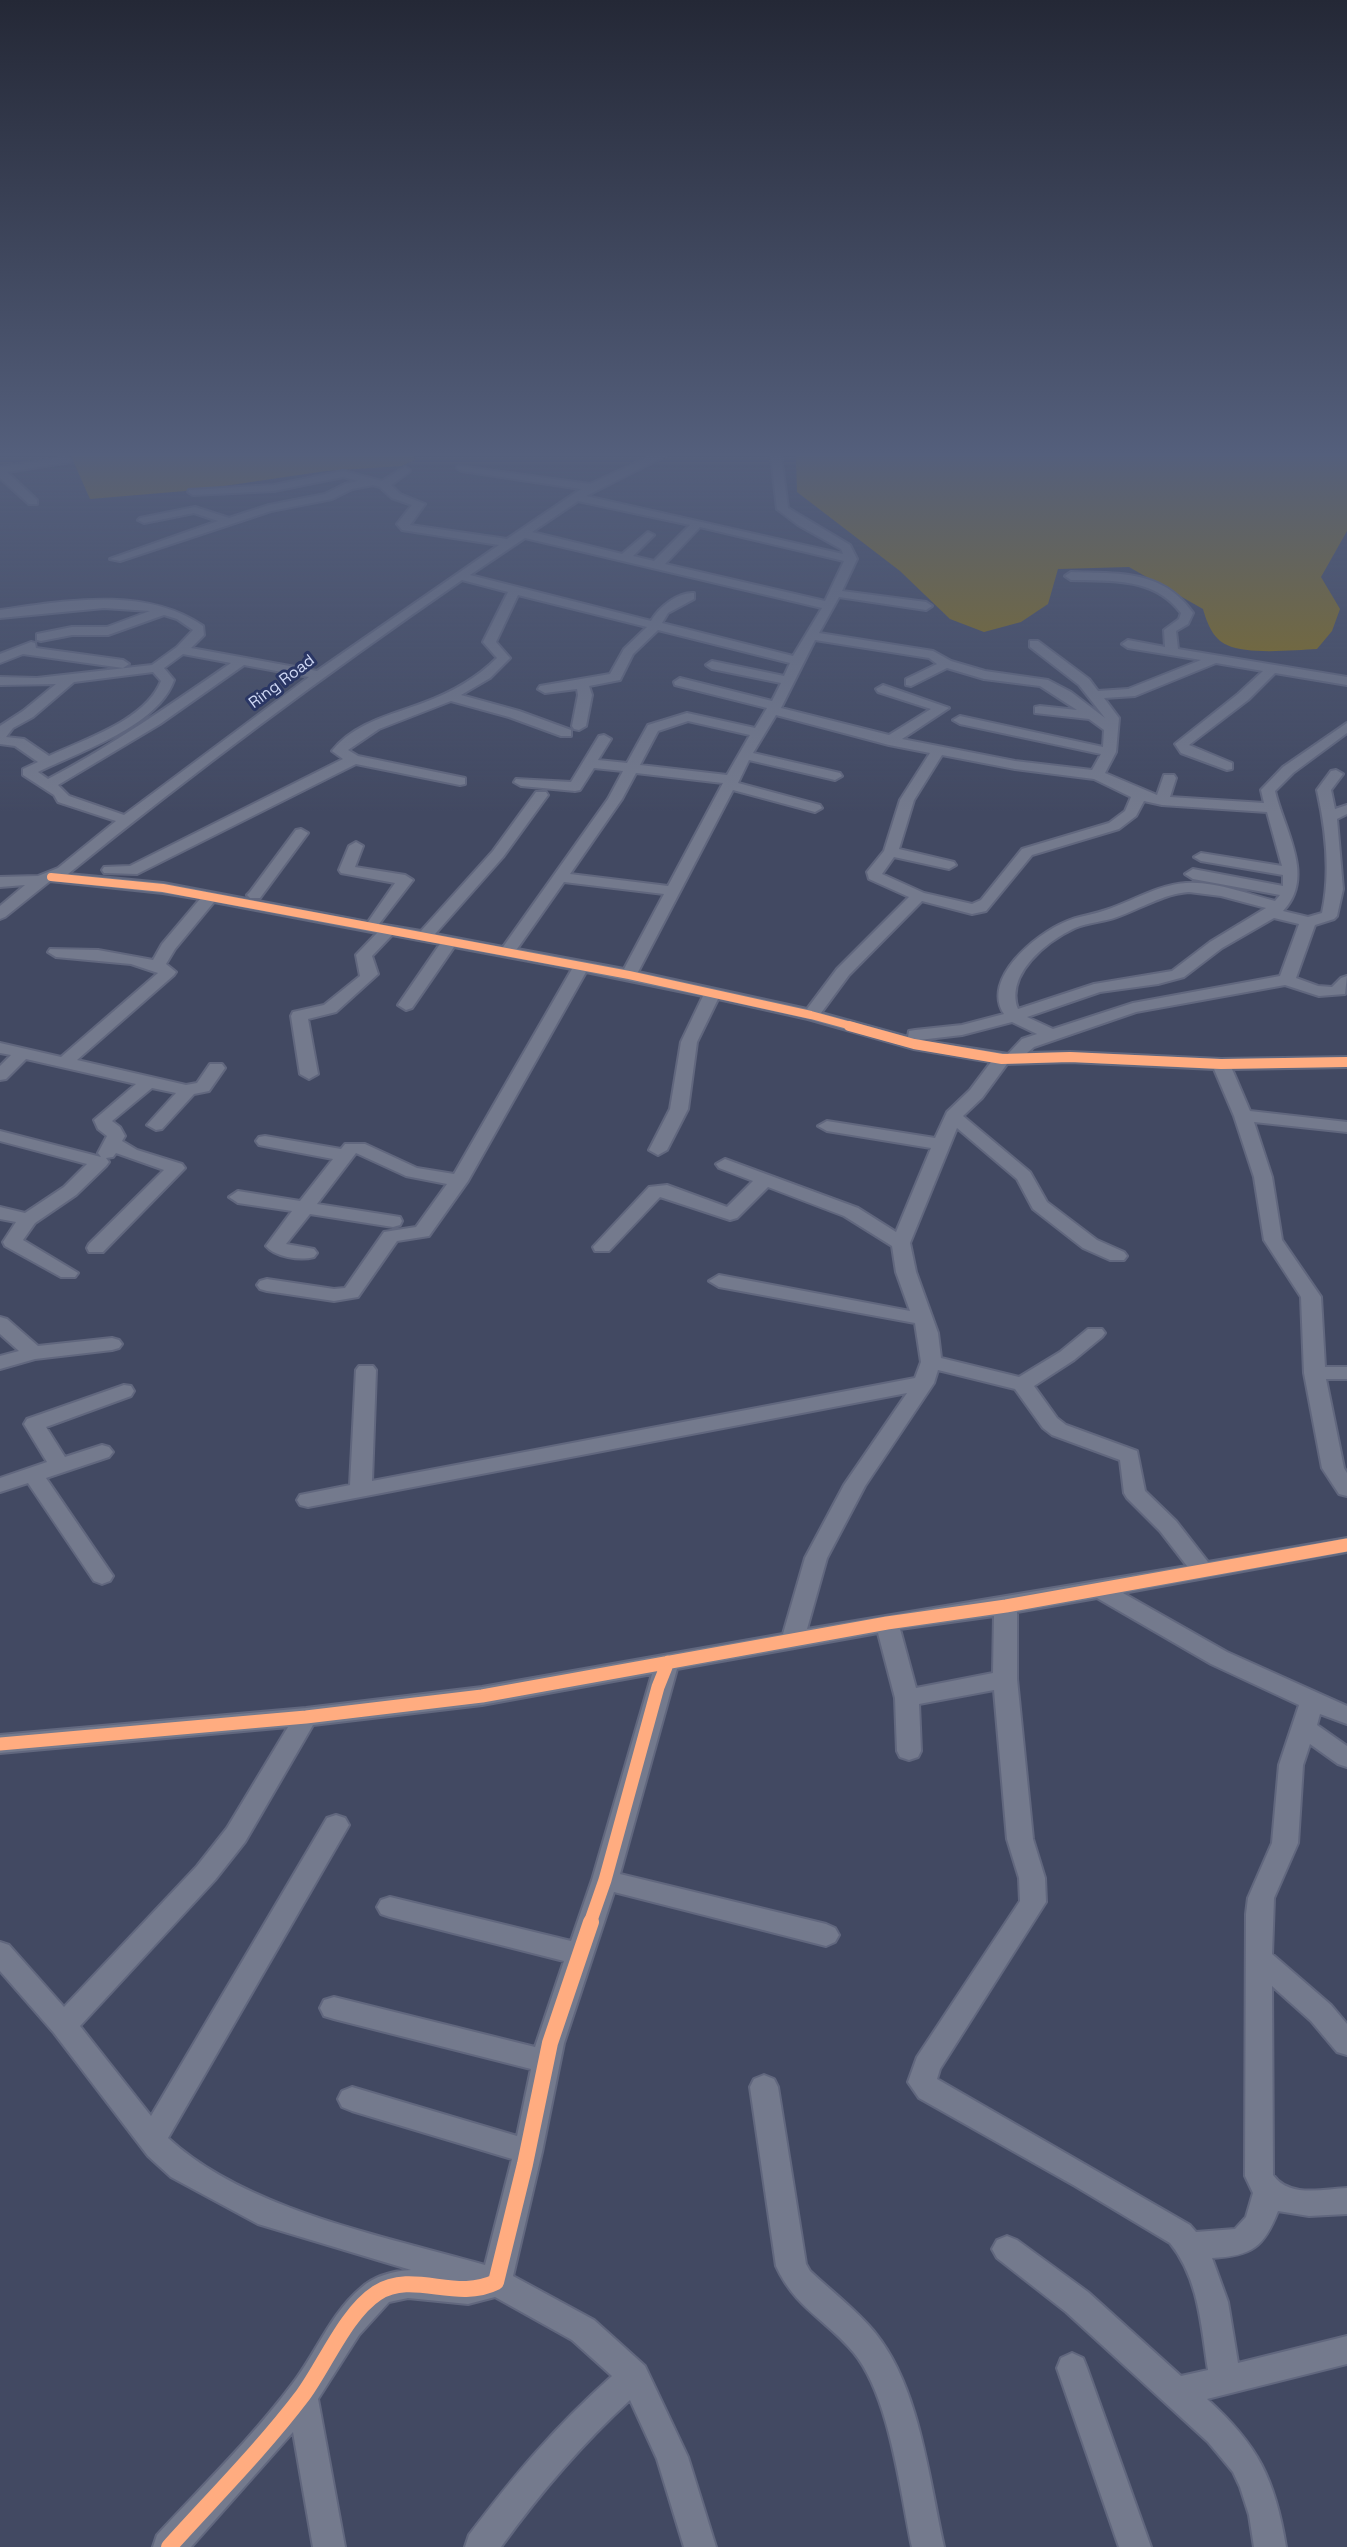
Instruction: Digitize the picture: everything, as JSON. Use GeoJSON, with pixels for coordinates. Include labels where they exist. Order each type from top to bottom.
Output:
{"type":"FeatureCollection","features":[{"type":"Feature","properties":{"kind":"street","name":"Ring Road"},"geometry":{"type":"LineString","coordinates":[[0,914],[320,675],[466,575]]}},
{"type":"Feature","properties":{"kind":"street"},"geometry":{"type":"LineString","coordinates":[[698,575],[829,606]]}},
{"type":"Feature","properties":{"kind":"street"},"geometry":{"type":"LineString","coordinates":[[629,975],[745,755],[774,708],[829,606],[843,575]]}},
{"type":"Feature","properties":{"kind":"street"},"geometry":{"type":"LineString","coordinates":[[1072,576],[1153,582],[1182,604],[1186,613],[1184,621],[1170,630],[1172,650]]}},
{"type":"Feature","properties":{"kind":"street"},"geometry":{"type":"LineString","coordinates":[[463,577],[797,662]]}},
{"type":"Feature","properties":{"kind":"street"},"geometry":{"type":"LineString","coordinates":[[460,781],[354,759],[340,751],[351,740],[395,716],[449,696],[504,658],[489,642],[515,589]]}},
{"type":"Feature","properties":{"kind":"street"},"geometry":{"type":"LineString","coordinates":[[834,593],[926,606]]}},
{"type":"Feature","properties":{"kind":"street"},"geometry":{"type":"LineString","coordinates":[[545,689],[615,677],[628,652],[645,638],[666,609],[690,596]]}},
{"type":"Feature","properties":{"kind":"street"},"geometry":{"type":"LineString","coordinates":[[0,681],[31,682],[150,668],[181,650],[198,635],[199,629],[190,621],[144,606],[56,605],[1,614]]}},
{"type":"Feature","properties":{"kind":"street"},"geometry":{"type":"LineString","coordinates":[[41,637],[38,632],[40,628],[90,612],[95,605]]}},
{"type":"Feature","properties":{"kind":"street"},"geometry":{"type":"LineString","coordinates":[[0,659],[37,643],[41,637],[72,631],[108,631],[162,611]]}},
{"type":"Feature","properties":{"kind":"street"},"geometry":{"type":"LineString","coordinates":[[812,636],[933,655],[946,664],[990,676],[1043,683],[1111,729]]}},
{"type":"Feature","properties":{"kind":"street"},"geometry":{"type":"LineString","coordinates":[[1034,644],[1096,695],[1112,718],[1109,752],[1097,775]]}},
{"type":"Feature","properties":{"kind":"street"},"geometry":{"type":"LineString","coordinates":[[1128,644],[1347,681]]}},
{"type":"Feature","properties":{"kind":"street"},"geometry":{"type":"LineString","coordinates":[[22,650],[150,668],[169,680],[163,696],[155,706],[139,717],[28,772],[60,793],[63,799],[126,820]]}},
{"type":"Feature","properties":{"kind":"street"},"geometry":{"type":"LineString","coordinates":[[181,650],[320,675]]}},
{"type":"Feature","properties":{"kind":"street"},"geometry":{"type":"LineString","coordinates":[[1096,695],[1130,693],[1218,658]]}},
{"type":"Feature","properties":{"kind":"street"},"geometry":{"type":"LineString","coordinates":[[47,785],[155,721],[242,661]]}},
{"type":"Feature","properties":{"kind":"street"},"geometry":{"type":"LineString","coordinates":[[911,682],[946,664]]}},
{"type":"Feature","properties":{"kind":"street"},"geometry":{"type":"LineString","coordinates":[[712,665],[788,681]]}},
{"type":"Feature","properties":{"kind":"street"},"geometry":{"type":"LineString","coordinates":[[1227,766],[1186,750],[1182,744],[1243,697],[1273,668]]}},
{"type":"Feature","properties":{"kind":"street"},"geometry":{"type":"LineString","coordinates":[[48,762],[19,742],[0,737],[8,725],[28,714],[71,678]]}},
{"type":"Feature","properties":{"kind":"street"},"geometry":{"type":"LineString","coordinates":[[680,682],[935,756],[1010,773]]}},
{"type":"Feature","properties":{"kind":"street"},"geometry":{"type":"LineString","coordinates":[[579,726],[585,695],[582,684]]}},
{"type":"Feature","properties":{"kind":"street"},"geometry":{"type":"LineString","coordinates":[[883,690],[942,708],[889,741]]}},
{"type":"Feature","properties":{"kind":"street"},"geometry":{"type":"LineString","coordinates":[[449,696],[514,714],[566,733]]}},
{"type":"Feature","properties":{"kind":"street"},"geometry":{"type":"LineString","coordinates":[[1040,710],[1092,715]]}},
{"type":"Feature","properties":{"kind":"street"},"geometry":{"type":"LineString","coordinates":[[507,953],[615,799],[635,766],[650,731],[678,718],[691,717],[758,733]]}},
{"type":"Feature","properties":{"kind":"street"},"geometry":{"type":"LineString","coordinates":[[960,720],[1109,752]]}},
{"type":"Feature","properties":{"kind":"street"},"geometry":{"type":"LineString","coordinates":[[878,1034],[942,1034],[1016,1017],[1093,989],[1179,974],[1214,946],[1274,909],[1289,892],[1292,872],[1271,808],[1268,790],[1271,784],[1347,727]]}},
{"type":"Feature","properties":{"kind":"street"},"geometry":{"type":"LineString","coordinates":[[521,782],[575,786],[604,739]]}},
{"type":"Feature","properties":{"kind":"street"},"geometry":{"type":"LineString","coordinates":[[745,755],[835,776]]}},
{"type":"Feature","properties":{"kind":"street"},"geometry":{"type":"LineString","coordinates":[[935,756],[1097,775],[1139,796],[1162,801],[1271,808]]}},
{"type":"Feature","properties":{"kind":"street"},"geometry":{"type":"LineString","coordinates":[[935,756],[906,800],[891,852],[874,872],[874,878],[919,896],[972,909],[982,907],[1027,852],[1114,826],[1130,813],[1139,796]]}},
{"type":"Feature","properties":{"kind":"street"},"geometry":{"type":"LineString","coordinates":[[132,871],[354,759]]}},
{"type":"Feature","properties":{"kind":"street"},"geometry":{"type":"LineString","coordinates":[[590,763],[635,766],[732,783],[816,808]]}},
{"type":"Feature","properties":{"kind":"street"},"geometry":{"type":"LineString","coordinates":[[1329,916],[1335,888],[1330,817],[1324,790],[1336,774]]}},
{"type":"Feature","properties":{"kind":"street"},"geometry":{"type":"LineString","coordinates":[[1162,801],[1169,778]]}},
{"type":"Feature","properties":{"kind":"street"},"geometry":{"type":"LineString","coordinates":[[427,934],[498,854],[541,795]]}},
{"type":"Feature","properties":{"kind":"street"},"geometry":{"type":"LineString","coordinates":[[1330,817],[1347,809]]}},
{"type":"Feature","properties":{"kind":"street"},"geometry":{"type":"LineString","coordinates":[[255,895],[301,833]]}},
{"type":"Feature","properties":{"kind":"street"},"geometry":{"type":"LineString","coordinates":[[309,1074],[299,1016],[328,1010],[370,974],[364,955],[405,880],[346,870],[356,846]]}},
{"type":"Feature","properties":{"kind":"street"},"geometry":{"type":"LineString","coordinates":[[891,852],[949,865]]}},
{"type":"Feature","properties":{"kind":"street"},"geometry":{"type":"LineString","coordinates":[[1201,857],[1292,872]]}},
{"type":"Feature","properties":{"kind":"street"},"geometry":{"type":"LineString","coordinates":[[0,883],[51,876],[132,871],[255,895],[381,925]]}},
{"type":"Feature","properties":{"kind":"street"},"geometry":{"type":"LineString","coordinates":[[1193,874],[1289,892]]}},
{"type":"Feature","properties":{"kind":"street"},"geometry":{"type":"LineString","coordinates":[[51,876],[110,881],[381,925],[427,934],[450,942],[629,975],[811,1015],[914,1044],[1007,1059],[1070,1057],[1221,1064],[1347,1062]]}},
{"type":"Feature","properties":{"kind":"street"},"geometry":{"type":"LineString","coordinates":[[560,877],[674,891]]}},
{"type":"Feature","properties":{"kind":"street"},"geometry":{"type":"LineString","coordinates":[[1052,1035],[1016,1017],[1009,1008],[1007,984],[1027,955],[1072,924],[1099,918],[1189,887],[1274,909],[1308,922],[1329,916],[1347,920]]}},
{"type":"Feature","properties":{"kind":"street"},"geometry":{"type":"LineString","coordinates":[[157,966],[168,947],[211,896]]}},
{"type":"Feature","properties":{"kind":"street"},"geometry":{"type":"LineString","coordinates":[[811,1015],[843,972],[919,896]]}},
{"type":"Feature","properties":{"kind":"street"},"geometry":{"type":"LineString","coordinates":[[1287,980],[1308,922]]}},
{"type":"Feature","properties":{"kind":"street"},"geometry":{"type":"LineString","coordinates":[[407,1005],[450,942]]}},
{"type":"Feature","properties":{"kind":"street"},"geometry":{"type":"LineString","coordinates":[[56,952],[103,955],[157,966],[166,970],[167,974],[64,1063]]}},
{"type":"Feature","properties":{"kind":"street"},"geometry":{"type":"LineString","coordinates":[[267,1285],[334,1295],[351,1293],[391,1236],[422,1232],[459,1181],[581,967]]}},
{"type":"Feature","properties":{"kind":"street"},"geometry":{"type":"LineString","coordinates":[[792,1641],[816,1558],[855,1485],[924,1383],[931,1362],[928,1333],[901,1256],[901,1243],[953,1116],[1022,1046],[1052,1035],[1133,1008],[1287,980],[1308,989],[1331,993],[1339,991],[1347,981]]}},
{"type":"Feature","properties":{"kind":"street"},"geometry":{"type":"LineString","coordinates":[[658,1150],[679,1109],[688,1042],[712,994]]}},
{"type":"Feature","properties":{"kind":"street"},"geometry":{"type":"LineString","coordinates":[[0,1048],[146,1083],[188,1090],[203,1087],[216,1068]]}},
{"type":"Feature","properties":{"kind":"street"},"geometry":{"type":"LineString","coordinates":[[0,1075],[23,1053]]}},
{"type":"Feature","properties":{"kind":"street"},"geometry":{"type":"LineString","coordinates":[[1221,1064],[1243,1116],[1262,1177],[1273,1240],[1311,1297],[1314,1373],[1333,1468],[1347,1489]]}},
{"type":"Feature","properties":{"kind":"street"},"geometry":{"type":"LineString","coordinates":[[68,1273],[12,1244],[28,1219],[70,1191],[100,1162],[114,1144],[116,1134],[104,1125],[103,1120],[146,1083]]}},
{"type":"Feature","properties":{"kind":"street"},"geometry":{"type":"LineString","coordinates":[[156,1125],[188,1090]]}},
{"type":"Feature","properties":{"kind":"street"},"geometry":{"type":"LineString","coordinates":[[953,1116],[1024,1176],[1040,1205],[1090,1244],[1117,1256]]}},
{"type":"Feature","properties":{"kind":"street"},"geometry":{"type":"LineString","coordinates":[[1243,1116],[1347,1127]]}},
{"type":"Feature","properties":{"kind":"street"},"geometry":{"type":"LineString","coordinates":[[827,1126],[941,1144]]}},
{"type":"Feature","properties":{"kind":"street"},"geometry":{"type":"LineString","coordinates":[[0,1136],[100,1162]]}},
{"type":"Feature","properties":{"kind":"street"},"geometry":{"type":"LineString","coordinates":[[265,1141],[343,1155]]}},
{"type":"Feature","properties":{"kind":"street"},"geometry":{"type":"LineString","coordinates":[[96,1248],[176,1168],[131,1154],[114,1144]]}},
{"type":"Feature","properties":{"kind":"street"},"geometry":{"type":"LineString","coordinates":[[307,1253],[279,1249],[275,1245],[351,1148],[359,1148],[412,1172],[459,1181]]}},
{"type":"Feature","properties":{"kind":"street"},"geometry":{"type":"LineString","coordinates":[[725,1164],[851,1212],[901,1243]]}},
{"type":"Feature","properties":{"kind":"street"},"geometry":{"type":"LineString","coordinates":[[601,1247],[655,1191],[667,1191],[730,1214],[765,1179]]}},
{"type":"Feature","properties":{"kind":"street"},"geometry":{"type":"LineString","coordinates":[[238,1197],[393,1221]]}},
{"type":"Feature","properties":{"kind":"street"},"geometry":{"type":"LineString","coordinates":[[0,1213],[28,1219]]}},
{"type":"Feature","properties":{"kind":"street"},"geometry":{"type":"LineString","coordinates":[[719,1281],[923,1320]]}},
{"type":"Feature","properties":{"kind":"street"},"geometry":{"type":"LineString","coordinates":[[0,1323],[33,1353]]}},
{"type":"Feature","properties":{"kind":"street"},"geometry":{"type":"LineString","coordinates":[[1022,1384],[1067,1356],[1095,1333]]}},
{"type":"Feature","properties":{"kind":"street"},"geometry":{"type":"LineString","coordinates":[[0,1363],[33,1353],[112,1344]]}},
{"type":"Feature","properties":{"kind":"street"},"geometry":{"type":"LineString","coordinates":[[931,1362],[1022,1384],[1050,1423],[1059,1430],[1130,1456],[1135,1493],[1168,1526],[1203,1571]]}},
{"type":"Feature","properties":{"kind":"street"},"geometry":{"type":"LineString","coordinates":[[361,1490],[366,1370]]}},
{"type":"Feature","properties":{"kind":"street"},"geometry":{"type":"LineString","coordinates":[[1314,1373],[1347,1373]]}},
{"type":"Feature","properties":{"kind":"street"},"geometry":{"type":"LineString","coordinates":[[308,1500],[924,1383]]}},
{"type":"Feature","properties":{"kind":"street"},"geometry":{"type":"LineString","coordinates":[[60,1466],[34,1424],[124,1391]]}},
{"type":"Feature","properties":{"kind":"street"},"geometry":{"type":"LineString","coordinates":[[0,1485],[102,1452]]}},
{"type":"Feature","properties":{"kind":"street"},"geometry":{"type":"LineString","coordinates":[[33,1475],[103,1576]]}},
{"type":"Feature","properties":{"kind":"street"},"geometry":{"type":"LineString","coordinates":[[0,1744],[306,1717],[482,1696],[1342,1545]]}},
{"type":"Feature","properties":{"kind":"street"},"geometry":{"type":"LineString","coordinates":[[1098,1588],[1191,1644],[1312,1702],[1347,1715]]}},
{"type":"Feature","properties":{"kind":"street"},"geometry":{"type":"LineString","coordinates":[[1006,1606],[1005,1679],[1020,1839],[1032,1878],[1032,1902],[927,2064],[922,2082],[929,2090],[1085,2177],[1180,2234],[1192,2245],[1206,2278],[1225,2381]]}},
{"type":"Feature","properties":{"kind":"street"},"geometry":{"type":"LineString","coordinates":[[887,1623],[907,1698],[909,1751]]}},
{"type":"Feature","properties":{"kind":"street"},"geometry":{"type":"LineString","coordinates":[[169,2547],[302,2396],[368,2300],[401,2282],[465,2291],[484,2289],[496,2282],[547,2062],[605,1880],[658,1687],[668,1662]]}},
{"type":"Feature","properties":{"kind":"street"},"geometry":{"type":"LineString","coordinates":[[907,1698],[1005,1679]]}},
{"type":"Feature","properties":{"kind":"street"},"geometry":{"type":"LineString","coordinates":[[1312,1702],[1289,1782],[1285,1843],[1261,1898],[1259,1914],[1259,2176],[1268,2193],[1292,2202],[1347,2201]]}},
{"type":"Feature","properties":{"kind":"street"},"geometry":{"type":"LineString","coordinates":[[64,2025],[206,1873],[229,1844],[306,1717]]}},
{"type":"Feature","properties":{"kind":"street"},"geometry":{"type":"LineString","coordinates":[[1304,1728],[1347,1758]]}},
{"type":"Feature","properties":{"kind":"street"},"geometry":{"type":"LineString","coordinates":[[152,2139],[336,1825]]}},
{"type":"Feature","properties":{"kind":"street"},"geometry":{"type":"LineString","coordinates":[[605,1880],[826,1935]]}},
{"type":"Feature","properties":{"kind":"street"},"geometry":{"type":"LineString","coordinates":[[390,1907],[580,1954]]}},
{"type":"Feature","properties":{"kind":"street"},"geometry":{"type":"LineString","coordinates":[[0,1953],[64,2025],[152,2139],[181,2168],[268,2215],[496,2282],[583,2330],[634,2376],[672,2457],[700,2547]]}},
{"type":"Feature","properties":{"kind":"street"},"geometry":{"type":"LineString","coordinates":[[1260,1959],[1321,2013],[1347,2044]]}},
{"type":"Feature","properties":{"kind":"street"},"geometry":{"type":"LineString","coordinates":[[334,2008],[547,2062]]}},
{"type":"Feature","properties":{"kind":"street"},"geometry":{"type":"LineString","coordinates":[[764,2087],[791,2266],[799,2280],[865,2343],[873,2355],[901,2426],[928,2547]]}},
{"type":"Feature","properties":{"kind":"street"},"geometry":{"type":"LineString","coordinates":[[352,2099],[528,2152]]}},
{"type":"Feature","properties":{"kind":"street"},"geometry":{"type":"LineString","coordinates":[[1192,2245],[1221,2244],[1249,2238],[1259,2225],[1268,2193]]}},
{"type":"Feature","properties":{"kind":"street"},"geometry":{"type":"LineString","coordinates":[[1007,2249],[1077,2302],[1219,2431],[1244,2461],[1262,2504],[1270,2547]]}},
{"type":"Feature","properties":{"kind":"street"},"geometry":{"type":"LineString","coordinates":[[1178,2392],[1347,2350]]}},
{"type":"Feature","properties":{"kind":"street"},"geometry":{"type":"LineString","coordinates":[[1072,2368],[1135,2547]]}},
{"type":"Feature","properties":{"kind":"street"},"geometry":{"type":"LineString","coordinates":[[481,2547],[540,2469],[578,2427],[634,2376]]}},
{"type":"Feature","properties":{"kind":"street"},"geometry":{"type":"LineString","coordinates":[[302,2396],[329,2547]]}},
{"type":"Feature","properties":{"kind":"shaded area"},"geometry":{"type":"Polygon","coordinates":[[[904,575],[1056,575],[1048,604],[1021,622],[984,632],[950,619],[904,575]]]}},
{"type":"Feature","properties":{"kind":"shaded area"},"geometry":{"type":"Polygon","coordinates":[[[1143,575],[1322,575],[1340,609],[1332,631],[1317,649],[1271,651],[1247,650],[1227,645],[1214,635],[1203,609],[1143,575]]]}},
{"type":"Feature","properties":{"kind":"cycle path"},"geometry":{"type":"LineString","coordinates":[[51,877],[163,888],[629,975],[811,1015],[914,1044],[1002,1059],[1070,1057],[1221,1064],[1347,1062]]}},
{"type":"Feature","properties":{"kind":"cycle path"},"geometry":{"type":"LineString","coordinates":[[0,1744],[306,1717],[482,1696],[887,1623],[1006,1606],[1347,1545]]}},
{"type":"Feature","properties":{"kind":"cycle path"},"geometry":{"type":"LineString","coordinates":[[169,2547],[287,2415],[359,2311],[378,2292],[408,2284],[468,2291],[482,2289],[496,2282],[525,2164],[550,2043],[605,1880],[658,1687],[668,1662]]}}]}
